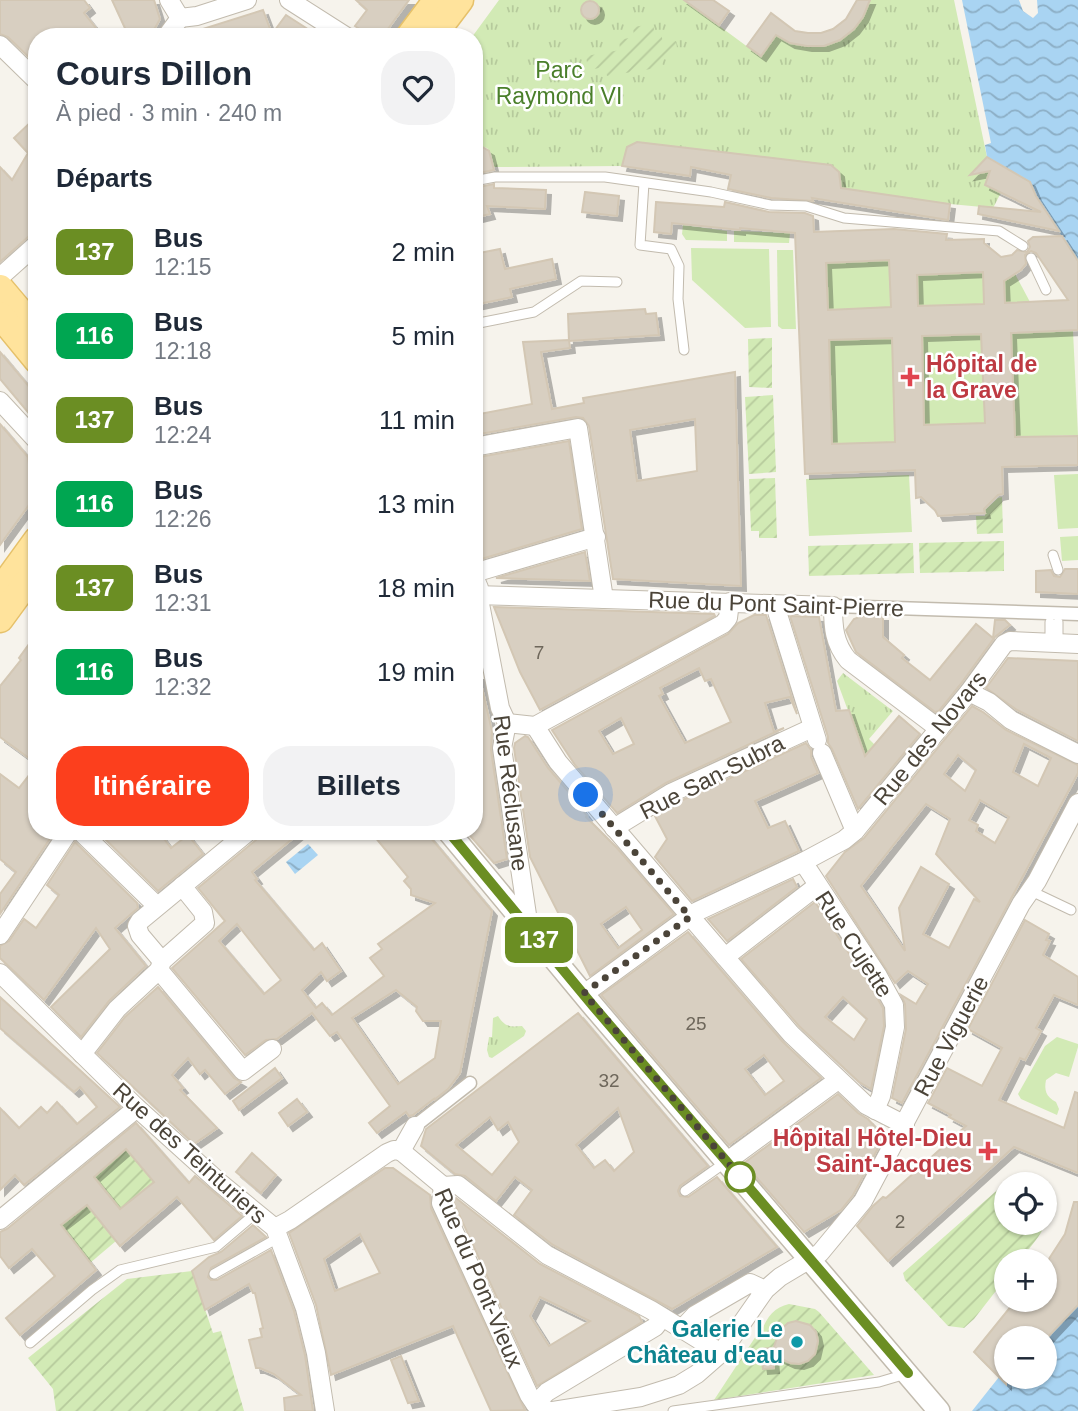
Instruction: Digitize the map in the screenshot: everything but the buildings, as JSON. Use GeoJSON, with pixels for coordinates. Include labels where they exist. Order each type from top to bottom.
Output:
{"type":"FeatureCollection","features":[{"type":"Feature","properties":{"kind":"main road"},"geometry":{"type":"LineString","coordinates":[[416,28],[437,0]]}},
{"type":"Feature","properties":{"kind":"main road"},"geometry":{"type":"LineString","coordinates":[[439,28],[460,0]]}},
{"type":"Feature","properties":{"kind":"main road"},"geometry":{"type":"LineString","coordinates":[[0,288],[28,321]]}},
{"type":"Feature","properties":{"kind":"main road"},"geometry":{"type":"LineString","coordinates":[[0,315],[28,348]]}},
{"type":"Feature","properties":{"kind":"main road"},"geometry":{"type":"LineString","coordinates":[[0,591],[28,552]]}},
{"type":"Feature","properties":{"kind":"main road"},"geometry":{"type":"LineString","coordinates":[[0,607],[28,569]]}},
{"type":"Feature","properties":{"kind":"main road"},"geometry":{"type":"LineString","coordinates":[[0,619],[28,580]]}},
{"type":"Feature","properties":{"kind":"main road"},"geometry":{"type":"LineString","coordinates":[[0,638],[28,601]]}},
{"type":"Feature","properties":{"kind":"street"},"geometry":{"type":"LineString","coordinates":[[169,0],[180,18]]}},
{"type":"Feature","properties":{"kind":"street"},"geometry":{"type":"LineString","coordinates":[[173,28],[180,18],[197,16],[247,0]]}},
{"type":"Feature","properties":{"kind":"street"},"geometry":{"type":"LineString","coordinates":[[289,0],[332,28]]}},
{"type":"Feature","properties":{"kind":"street"},"geometry":{"type":"LineString","coordinates":[[0,45],[28,72]]}},
{"type":"Feature","properties":{"kind":"street"},"geometry":{"type":"LineString","coordinates":[[0,277],[28,252]]}},
{"type":"Feature","properties":{"kind":"street"},"geometry":{"type":"LineString","coordinates":[[0,401],[28,434]]}},
{"type":"Feature","properties":{"kind":"street"},"geometry":{"type":"LineString","coordinates":[[483,445],[578,428],[604,599]]}},
{"type":"Feature","properties":{"kind":"street"},"geometry":{"type":"LineString","coordinates":[[483,571],[596,537]]}},
{"type":"Feature","properties":{"kind":"street","name":"Rue du Pont Saint-Pierre"},"geometry":{"type":"LineString","coordinates":[[483,595],[1078,614]]}},
{"type":"Feature","properties":{"kind":"street"},"geometry":{"type":"LineString","coordinates":[[507,723],[535,726],[723,624],[728,618],[730,603]]}},
{"type":"Feature","properties":{"kind":"street"},"geometry":{"type":"LineString","coordinates":[[775,605],[817,740],[855,831]]}},
{"type":"Feature","properties":{"kind":"street"},"geometry":{"type":"LineString","coordinates":[[833,606],[836,640],[848,660],[938,728]]}},
{"type":"Feature","properties":{"kind":"street","name":"Rue Réclusane"},"geometry":{"type":"LineString","coordinates":[[483,624],[500,708],[507,723],[502,748],[529,928]]}},
{"type":"Feature","properties":{"kind":"street","name":"Rue des Novars"},"geometry":{"type":"LineString","coordinates":[[584,993],[710,905],[844,840],[855,831],[969,692],[1004,644],[1010,641],[1054,643]]}},
{"type":"Feature","properties":{"kind":"street"},"geometry":{"type":"LineString","coordinates":[[1054,643],[1078,644]]}},
{"type":"Feature","properties":{"kind":"street"},"geometry":{"type":"LineString","coordinates":[[969,692],[989,702],[1011,720],[1078,754]]}},
{"type":"Feature","properties":{"kind":"street"},"geometry":{"type":"LineString","coordinates":[[535,726],[558,762],[791,1034],[838,1080],[875,1110],[905,1125]]}},
{"type":"Feature","properties":{"kind":"street","name":"Rue San-Subra"},"geometry":{"type":"LineString","coordinates":[[614,828],[671,793],[817,740]]}},
{"type":"Feature","properties":{"kind":"street","name":"Rue Viguerie"},"geometry":{"type":"LineString","coordinates":[[765,1290],[780,1276],[820,1253],[863,1200],[1017,910],[1031,891],[1078,803]]}},
{"type":"Feature","properties":{"kind":"street"},"geometry":{"type":"LineString","coordinates":[[0,935],[63,840]]}},
{"type":"Feature","properties":{"kind":"street"},"geometry":{"type":"LineString","coordinates":[[89,840],[157,905]]}},
{"type":"Feature","properties":{"kind":"street"},"geometry":{"type":"LineString","coordinates":[[238,840],[157,905],[137,926],[140,935],[161,965],[243,1071],[272,1049]]}},
{"type":"Feature","properties":{"kind":"street"},"geometry":{"type":"LineString","coordinates":[[456,840],[939,1411]]}},
{"type":"Feature","properties":{"kind":"street","name":"Rue Cujette"},"geometry":{"type":"LineString","coordinates":[[803,862],[894,1005],[895,1027],[881,1096],[875,1110]]}},
{"type":"Feature","properties":{"kind":"street"},"geometry":{"type":"LineString","coordinates":[[82,1054],[117,1009],[205,920],[203,912],[182,886]]}},
{"type":"Feature","properties":{"kind":"street"},"geometry":{"type":"LineString","coordinates":[[725,957],[817,886]]}},
{"type":"Feature","properties":{"kind":"street","name":"Rue des Teinturiers"},"geometry":{"type":"LineString","coordinates":[[0,973],[137,1108],[277,1233],[305,1308],[326,1411]]}},
{"type":"Feature","properties":{"kind":"street"},"geometry":{"type":"LineString","coordinates":[[726,1162],[838,1080]]}},
{"type":"Feature","properties":{"kind":"street"},"geometry":{"type":"LineString","coordinates":[[277,1233],[290,1220],[387,1153],[401,1151],[415,1126],[470,1083]]}},
{"type":"Feature","properties":{"kind":"street"},"geometry":{"type":"LineString","coordinates":[[0,1220],[137,1108]]}},
{"type":"Feature","properties":{"kind":"street","name":"Rue du Pont-Vieux"},"geometry":{"type":"LineString","coordinates":[[401,1151],[443,1186],[442,1203],[529,1395],[546,1409]]}},
{"type":"Feature","properties":{"kind":"street"},"geometry":{"type":"LineString","coordinates":[[443,1186],[458,1185],[547,1255],[721,1353]]}},
{"type":"Feature","properties":{"kind":"street"},"geometry":{"type":"LineString","coordinates":[[662,1318],[655,1327],[547,1392],[546,1409],[641,1397],[664,1391],[697,1374],[721,1353],[765,1290],[750,1283],[695,1315],[681,1330]]}},
{"type":"Feature","properties":{"kind":"lane"},"geometry":{"type":"LineString","coordinates":[[483,179],[605,177],[710,192],[770,205],[806,206],[845,218],[999,231],[1023,246]]}},
{"type":"Feature","properties":{"kind":"lane"},"geometry":{"type":"LineString","coordinates":[[644,183],[640,245],[671,249],[679,266],[678,299],[684,350]]}},
{"type":"Feature","properties":{"kind":"lane"},"geometry":{"type":"LineString","coordinates":[[1031,258],[1046,290]]}},
{"type":"Feature","properties":{"kind":"lane"},"geometry":{"type":"LineString","coordinates":[[483,322],[534,312],[581,281],[617,282]]}},
{"type":"Feature","properties":{"kind":"lane"},"geometry":{"type":"LineString","coordinates":[[1054,622],[1054,643]]}},
{"type":"Feature","properties":{"kind":"lane"},"geometry":{"type":"LineString","coordinates":[[1031,891],[1071,910]]}},
{"type":"Feature","properties":{"kind":"lane"},"geometry":{"type":"LineString","coordinates":[[685,1191],[726,1162]]}},
{"type":"Feature","properties":{"kind":"lane"},"geometry":{"type":"LineString","coordinates":[[30,1343],[92,1290],[120,1270],[216,1247],[256,1213]]}},
{"type":"Feature","properties":{"kind":"lane"},"geometry":{"type":"LineString","coordinates":[[214,1274],[277,1233]]}},
{"type":"Feature","properties":{"kind":"lane"},"geometry":{"type":"LineString","coordinates":[[673,1411],[879,1382],[908,1373]]}},
{"type":"Feature","properties":{"kind":"green space","name":"Parc Raymond VI"},"geometry":{"type":"Polygon","coordinates":[[[499,0],[684,0],[760,56],[776,35],[806,45],[832,43],[854,27],[870,0],[954,0],[987,157],[1019,178],[1005,185],[993,208],[841,188],[839,172],[831,165],[637,142],[627,147],[622,166],[494,167],[491,154],[483,147],[483,28],[479,28],[499,0]]]}},
{"type":"Feature","properties":{"kind":"green space"},"geometry":{"type":"Polygon","coordinates":[[[653,24],[655,34],[661,33],[663,43],[676,41],[678,55],[661,58],[663,67],[607,76],[605,67],[588,70],[586,56],[620,50],[619,40],[634,37],[633,27],[653,24]]]}},
{"type":"Feature","properties":{"kind":"green space"},"geometry":{"type":"Polygon","coordinates":[[[683,225],[727,231],[727,241],[686,240],[682,234],[683,225]]]}},
{"type":"Feature","properties":{"kind":"green space"},"geometry":{"type":"Polygon","coordinates":[[[734,231],[790,233],[789,243],[734,242],[734,231]]]}},
{"type":"Feature","properties":{"kind":"green space"},"geometry":{"type":"Polygon","coordinates":[[[691,248],[769,249],[771,327],[745,328],[692,280],[691,248]]]}},
{"type":"Feature","properties":{"kind":"green space"},"geometry":{"type":"Polygon","coordinates":[[[777,250],[793,250],[796,329],[782,329],[778,326],[777,250]]]}},
{"type":"Feature","properties":{"kind":"green space"},"geometry":{"type":"Polygon","coordinates":[[[889,260],[891,307],[828,310],[826,263],[889,260]]]}},
{"type":"Feature","properties":{"kind":"green space"},"geometry":{"type":"Polygon","coordinates":[[[983,272],[1015,274],[1030,302],[918,306],[917,275],[983,272]]]}},
{"type":"Feature","properties":{"kind":"green space"},"geometry":{"type":"Polygon","coordinates":[[[1073,331],[1078,435],[1015,437],[1011,333],[1073,331]]]}},
{"type":"Feature","properties":{"kind":"green space"},"geometry":{"type":"Polygon","coordinates":[[[981,334],[985,423],[924,425],[922,336],[981,334]]]}},
{"type":"Feature","properties":{"kind":"green space"},"geometry":{"type":"Polygon","coordinates":[[[772,338],[772,388],[749,387],[748,339],[772,338]]]}},
{"type":"Feature","properties":{"kind":"green space"},"geometry":{"type":"Polygon","coordinates":[[[892,338],[895,442],[832,444],[829,340],[892,338]]]}},
{"type":"Feature","properties":{"kind":"green space"},"geometry":{"type":"Polygon","coordinates":[[[773,395],[776,472],[749,474],[745,397],[773,395]]]}},
{"type":"Feature","properties":{"kind":"green space"},"geometry":{"type":"Polygon","coordinates":[[[1078,474],[1078,528],[1058,529],[1054,475],[1078,474]]]}},
{"type":"Feature","properties":{"kind":"green space"},"geometry":{"type":"Polygon","coordinates":[[[909,475],[912,532],[809,536],[806,479],[909,475]]]}},
{"type":"Feature","properties":{"kind":"green space"},"geometry":{"type":"Polygon","coordinates":[[[775,478],[777,538],[759,538],[759,531],[751,531],[749,479],[775,478]]]}},
{"type":"Feature","properties":{"kind":"green space"},"geometry":{"type":"Polygon","coordinates":[[[1002,497],[1003,533],[977,534],[976,516],[985,516],[985,510],[1002,497]]]}},
{"type":"Feature","properties":{"kind":"green space"},"geometry":{"type":"Polygon","coordinates":[[[1078,536],[1078,560],[1062,561],[1060,537],[1078,536]]]}},
{"type":"Feature","properties":{"kind":"green space"},"geometry":{"type":"Polygon","coordinates":[[[1004,541],[1004,571],[920,573],[919,543],[1004,541]]]}},
{"type":"Feature","properties":{"kind":"green space"},"geometry":{"type":"Polygon","coordinates":[[[913,543],[914,573],[809,576],[808,546],[913,543]]]}},
{"type":"Feature","properties":{"kind":"green space"},"geometry":{"type":"Polygon","coordinates":[[[843,673],[893,711],[869,739],[876,746],[858,767],[860,743],[837,681],[843,673]]]}},
{"type":"Feature","properties":{"kind":"green space"},"geometry":{"type":"Polygon","coordinates":[[[498,1016],[506,1024],[522,1026],[526,1031],[524,1036],[492,1058],[487,1050],[489,1037],[492,1037],[493,1018],[498,1016]]]}},
{"type":"Feature","properties":{"kind":"green space"},"geometry":{"type":"Polygon","coordinates":[[[1057,1037],[1078,1044],[1078,1047],[1069,1077],[1056,1073],[1046,1080],[1046,1093],[1056,1102],[1059,1109],[1057,1115],[1021,1099],[1018,1094],[1045,1046],[1057,1037]]]}},
{"type":"Feature","properties":{"kind":"green space"},"geometry":{"type":"Polygon","coordinates":[[[126,1149],[154,1182],[120,1209],[94,1177],[126,1149]]]}},
{"type":"Feature","properties":{"kind":"green space"},"geometry":{"type":"Polygon","coordinates":[[[994,1193],[994,1235],[1040,1235],[1029,1249],[994,1249],[994,1293],[964,1328],[948,1326],[905,1280],[903,1273],[994,1193]]]}},
{"type":"Feature","properties":{"kind":"green space"},"geometry":{"type":"Polygon","coordinates":[[[87,1205],[116,1241],[90,1263],[61,1225],[87,1205]]]}},
{"type":"Feature","properties":{"kind":"green space"},"geometry":{"type":"Polygon","coordinates":[[[192,1271],[213,1333],[221,1331],[244,1411],[56,1411],[53,1389],[28,1358],[127,1279],[192,1271]]]}},
{"type":"Feature","properties":{"kind":"green space"},"geometry":{"type":"Polygon","coordinates":[[[789,1304],[819,1312],[874,1375],[714,1400],[758,1333],[761,1334],[771,1314],[789,1304]]]}},
{"type":"Feature","properties":{"kind":"water"},"geometry":{"type":"Polygon","coordinates":[[[962,0],[1019,0],[1023,11],[1033,18],[1038,13],[1037,0],[1078,0],[1078,261],[1036,196],[1030,182],[987,157],[985,145],[991,143],[962,0]]]}},
{"type":"Feature","properties":{"kind":"water"},"geometry":{"type":"Polygon","coordinates":[[[308,844],[318,855],[295,874],[286,862],[308,844]]]}},
{"type":"Feature","properties":{"kind":"water"},"geometry":{"type":"Polygon","coordinates":[[[1078,1305],[1078,1411],[972,1411],[994,1383],[994,1389],[1057,1389],[1057,1327],[1078,1305]]]}},
{"type":"Feature","properties":{"kind":"bus line","name":"137"},"geometry":{"type":"LineString","coordinates":[[455,840],[594,1007],[908,1373]]}},
{"type":"Feature","properties":{"kind":"place","name":"Hôpital de la Grave"},"geometry":{"type":"Point","coordinates":[910,377]}},
{"type":"Feature","properties":{"kind":"place","name":"Hôpital Hôtel-Dieu Saint-Jacques"},"geometry":{"type":"Point","coordinates":[988,1151]}},
{"type":"Feature","properties":{"kind":"place","name":"Galerie Le Château d'eau"},"geometry":{"type":"Point","coordinates":[797,1342]}},
{"type":"Feature","properties":{"kind":"route"},"geometry":{"type":"LineString","coordinates":[[586,795],[690,917],[584,993],[740,1177]]}}]}
